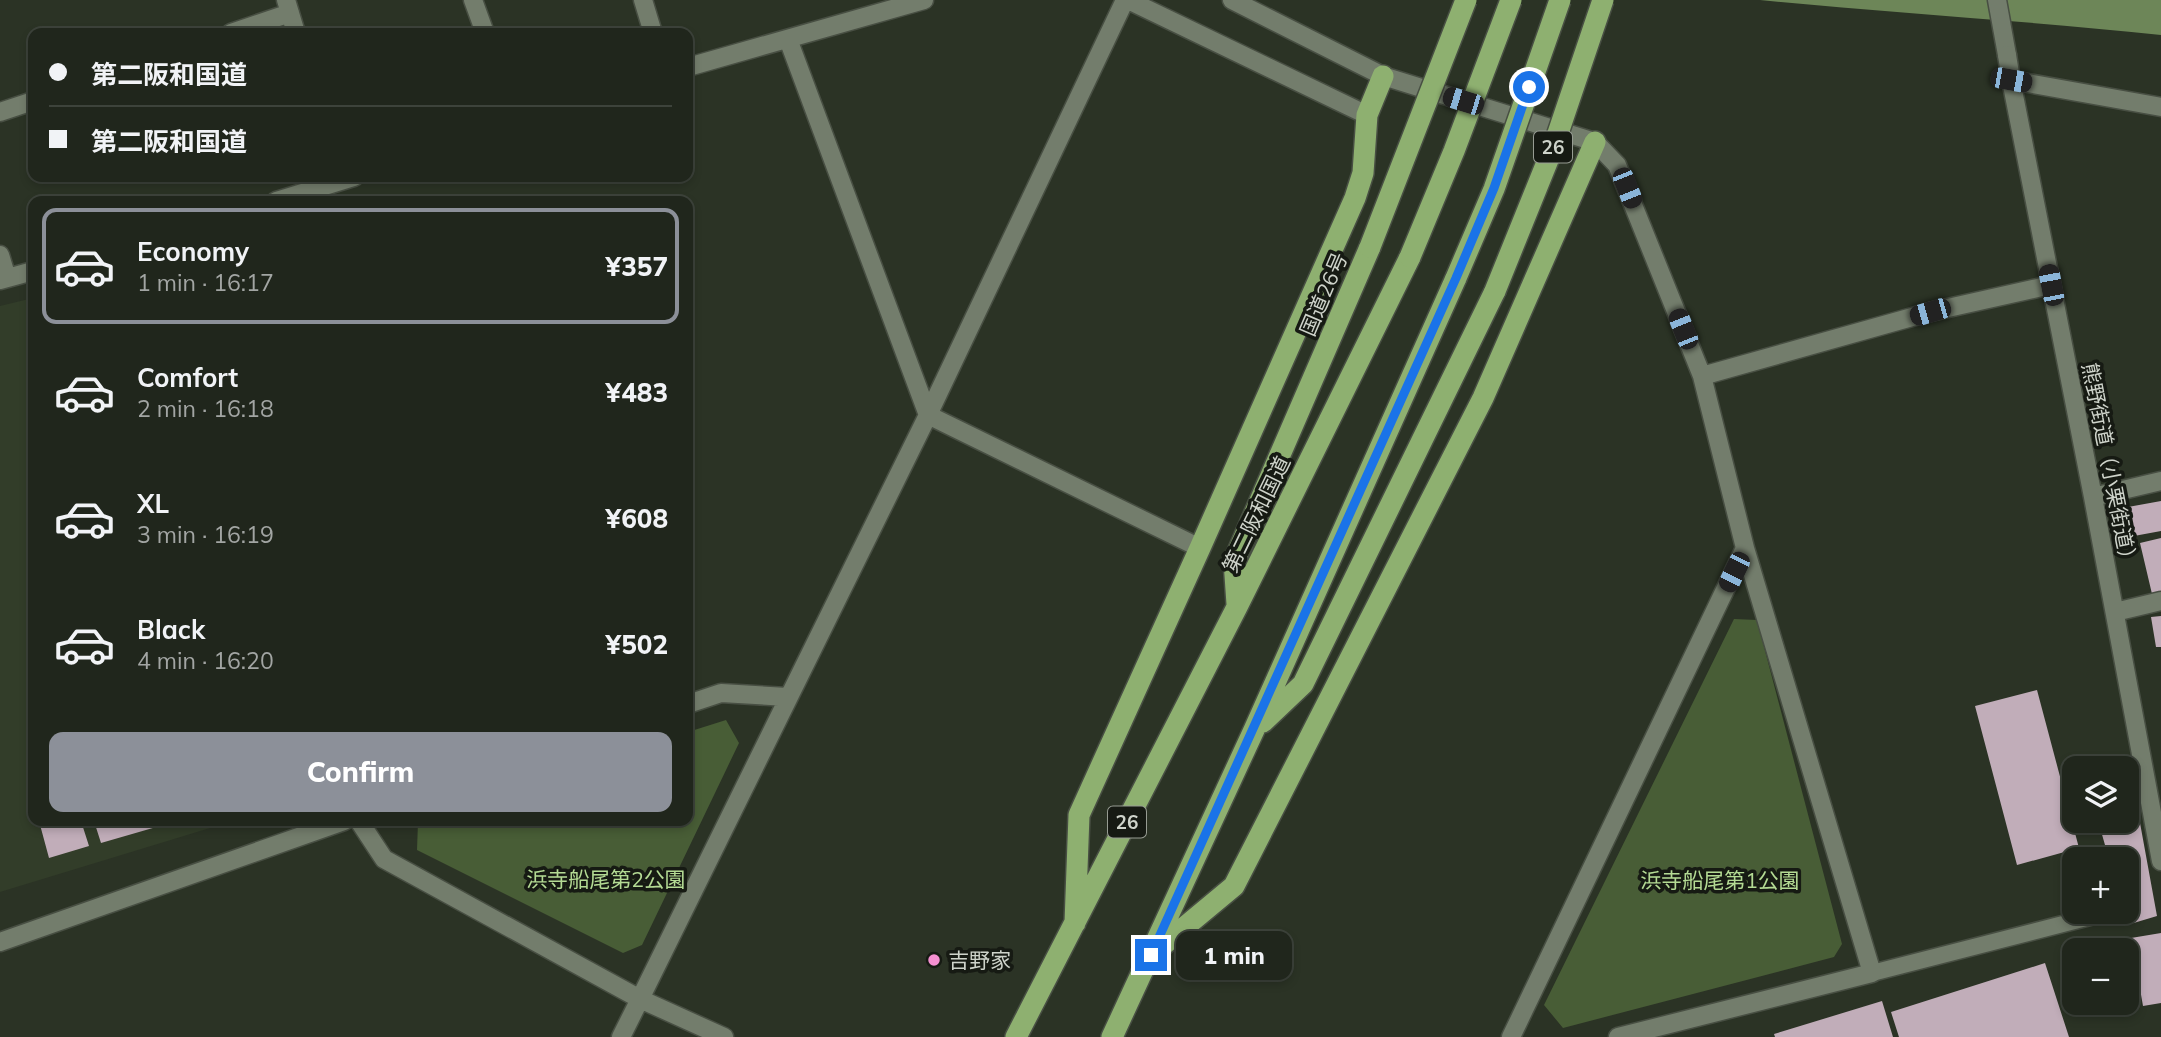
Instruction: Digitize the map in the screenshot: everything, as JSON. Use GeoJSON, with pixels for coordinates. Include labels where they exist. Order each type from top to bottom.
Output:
{"type":"FeatureCollection","features":[{"type":"Feature","properties":{"kind":"highway","name":"国道26号"},"geometry":{"type":"LineString","coordinates":[[1237,607],[1234,561],[1370,247],[1466,0]]}},
{"type":"Feature","properties":{"kind":"highway","name":"第二阪和国道"},"geometry":{"type":"LineString","coordinates":[[1016,1037],[1237,607],[1410,257],[1454,151],[1511,0]]}},
{"type":"Feature","properties":{"kind":"highway","name":"26"},"geometry":{"type":"LineString","coordinates":[[1112,1037],[1254,730],[1456,278],[1494,188],[1560,0]]}},
{"type":"Feature","properties":{"kind":"highway","name":"26"},"geometry":{"type":"LineString","coordinates":[[1254,730],[1303,684],[1495,291],[1554,145],[1603,0]]}},
{"type":"Feature","properties":{"kind":"highway"},"geometry":{"type":"LineString","coordinates":[[1075,923],[1079,815],[1355,198],[1363,173],[1367,115],[1383,76]]}},
{"type":"Feature","properties":{"kind":"highway"},"geometry":{"type":"LineString","coordinates":[[1151,955],[1234,886],[1483,398],[1595,142]]}},
{"type":"Feature","properties":{"kind":"street"},"geometry":{"type":"LineString","coordinates":[[473,0],[483,28]]}},
{"type":"Feature","properties":{"kind":"street"},"geometry":{"type":"LineString","coordinates":[[643,0],[651,28]]}},
{"type":"Feature","properties":{"kind":"street"},"geometry":{"type":"LineString","coordinates":[[693,66],[925,0]]}},
{"type":"Feature","properties":{"kind":"street"},"geometry":{"type":"LineString","coordinates":[[621,1037],[928,415],[1127,0],[1367,115]]}},
{"type":"Feature","properties":{"kind":"street"},"geometry":{"type":"LineString","coordinates":[[1232,0],[1383,76],[1595,142],[1618,164],[1702,376],[1745,548],[1872,973],[1618,1037]]}},
{"type":"Feature","properties":{"kind":"street","name":"熊野街道（小栗街道）"},"geometry":{"type":"LineString","coordinates":[[1997,0],[2161,861]]}},
{"type":"Feature","properties":{"kind":"street"},"geometry":{"type":"LineString","coordinates":[[242,28],[288,6],[295,28]]}},
{"type":"Feature","properties":{"kind":"street"},"geometry":{"type":"LineString","coordinates":[[789,39],[928,415],[1200,548]]}},
{"type":"Feature","properties":{"kind":"street"},"geometry":{"type":"LineString","coordinates":[[2011,80],[2161,107]]}},
{"type":"Feature","properties":{"kind":"street"},"geometry":{"type":"LineString","coordinates":[[0,112],[28,103]]}},
{"type":"Feature","properties":{"kind":"street"},"geometry":{"type":"LineString","coordinates":[[291,196],[336,182]]}},
{"type":"Feature","properties":{"kind":"street"},"geometry":{"type":"LineString","coordinates":[[0,255],[4,279],[28,272]]}},
{"type":"Feature","properties":{"kind":"street"},"geometry":{"type":"LineString","coordinates":[[1702,376],[1930,312],[2051,285]]}},
{"type":"Feature","properties":{"kind":"street"},"geometry":{"type":"LineString","coordinates":[[2093,497],[2161,481]]}},
{"type":"Feature","properties":{"kind":"street"},"geometry":{"type":"LineString","coordinates":[[1511,1037],[1745,548]]}},
{"type":"Feature","properties":{"kind":"street"},"geometry":{"type":"LineString","coordinates":[[2115,612],[2161,601]]}},
{"type":"Feature","properties":{"kind":"street"},"geometry":{"type":"LineString","coordinates":[[693,702],[721,692],[787,697]]}},
{"type":"Feature","properties":{"kind":"street"},"geometry":{"type":"LineString","coordinates":[[0,942],[330,826]]}},
{"type":"Feature","properties":{"kind":"street"},"geometry":{"type":"LineString","coordinates":[[362,826],[384,859],[640,999],[724,1037]]}},
{"type":"Feature","properties":{"kind":"lane"},"geometry":{"type":"LineString","coordinates":[[1872,973],[2066,924]]}},
{"type":"Feature","properties":{"kind":"shaded area"},"geometry":{"type":"Polygon","coordinates":[[[1760,0],[2161,0],[2161,35],[2061,25],[1760,0]]]}},
{"type":"Feature","properties":{"kind":"shaded area"},"geometry":{"type":"Polygon","coordinates":[[[28,299],[28,826],[217,826],[0,892],[0,306],[28,299]]]}},
{"type":"Feature","properties":{"kind":"green space","name":"浜寺船尾第1公園"},"geometry":{"type":"Polygon","coordinates":[[[1734,619],[1757,620],[1842,944],[1834,957],[1563,1028],[1544,1005],[1734,619]]]}},
{"type":"Feature","properties":{"kind":"green space","name":"浜寺船尾第2公園"},"geometry":{"type":"Polygon","coordinates":[[[726,720],[739,743],[642,945],[623,953],[417,850],[418,826],[693,826],[693,730],[726,720]]]}},
{"type":"Feature","properties":{"kind":"building"},"geometry":{"type":"Polygon","coordinates":[[[2161,501],[2161,531],[2134,536],[2128,507],[2161,501]]]}},
{"type":"Feature","properties":{"kind":"building"},"geometry":{"type":"Polygon","coordinates":[[[2161,538],[2161,592],[2152,594],[2140,543],[2161,538]]]}},
{"type":"Feature","properties":{"kind":"building"},"geometry":{"type":"Polygon","coordinates":[[[2161,616],[2161,647],[2156,647],[2151,617],[2161,616]]]}},
{"type":"Feature","properties":{"kind":"building"},"geometry":{"type":"Polygon","coordinates":[[[2037,690],[2062,784],[2062,833],[2075,833],[2079,847],[2062,847],[2062,853],[2017,865],[1975,706],[2037,690]]]}},
{"type":"Feature","properties":{"kind":"building"},"geometry":{"type":"Polygon","coordinates":[[[2139,817],[2157,916],[2139,921],[2139,847],[2106,847],[2102,833],[2139,833],[2139,817]]]}},
{"type":"Feature","properties":{"kind":"building"},"geometry":{"type":"Polygon","coordinates":[[[40,826],[83,826],[89,846],[49,858],[40,826]]]}},
{"type":"Feature","properties":{"kind":"building"},"geometry":{"type":"Polygon","coordinates":[[[96,826],[160,826],[101,843],[96,826]]]}},
{"type":"Feature","properties":{"kind":"building"},"geometry":{"type":"Polygon","coordinates":[[[2161,933],[2161,1003],[2143,1006],[2139,983],[2139,938],[2131,938],[2161,933]]]}},
{"type":"Feature","properties":{"kind":"building"},"geometry":{"type":"Polygon","coordinates":[[[2045,963],[2069,1037],[1899,1037],[1891,1012],[2045,963]]]}},
{"type":"Feature","properties":{"kind":"building"},"geometry":{"type":"Polygon","coordinates":[[[1882,1001],[1893,1037],[1775,1037],[1774,1034],[1882,1001]]]}},
{"type":"Feature","properties":{"kind":"place","name":"吉野家"},"geometry":{"type":"Point","coordinates":[934,960]}},
{"type":"Feature","properties":{"kind":"route"},"geometry":{"type":"LineString","coordinates":[[1151,955],[1456,278],[1494,188],[1529,87]]}}]}
